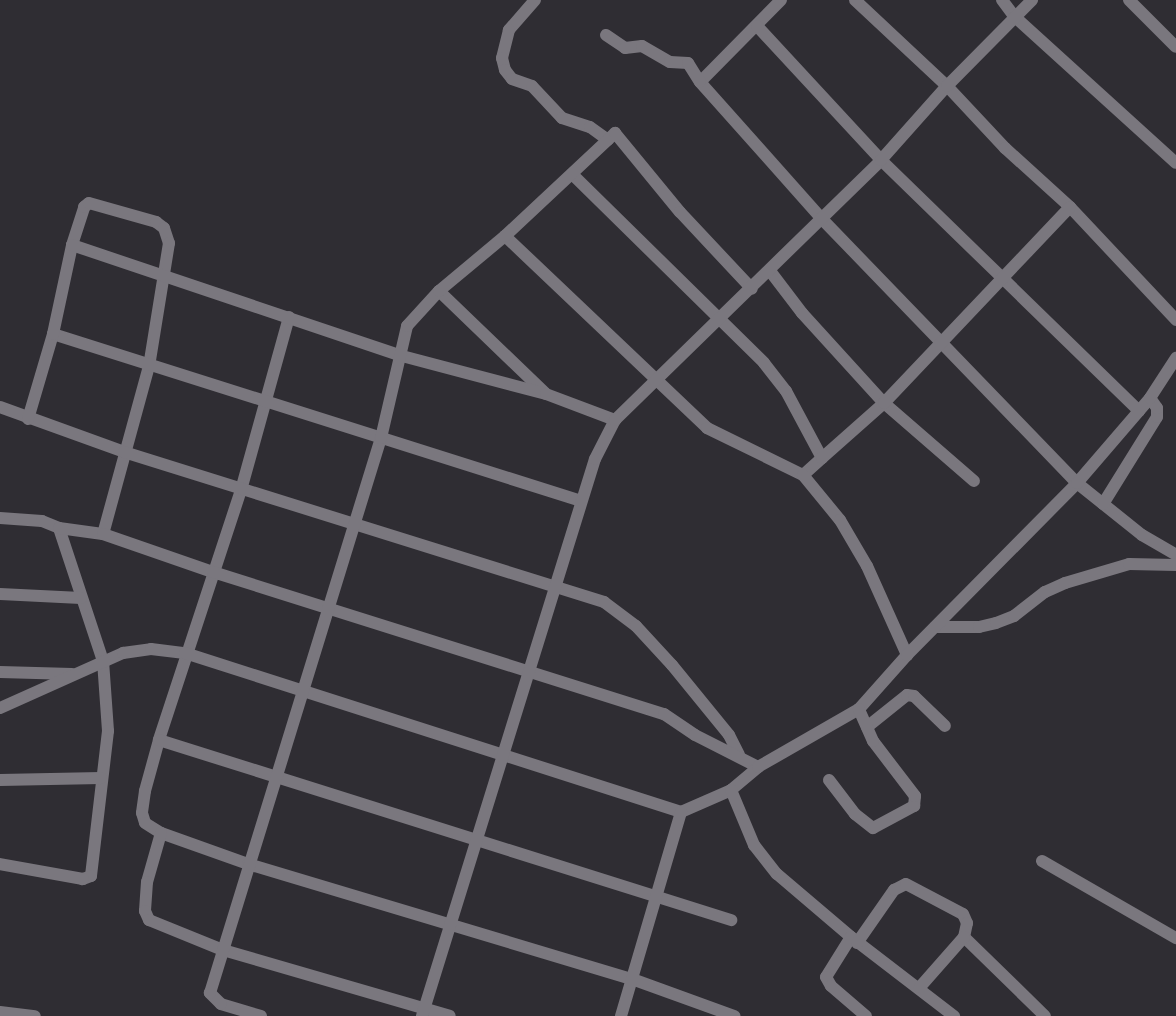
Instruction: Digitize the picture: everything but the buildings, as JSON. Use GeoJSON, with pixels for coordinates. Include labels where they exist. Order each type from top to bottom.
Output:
{"type":"FeatureCollection","features":[{"type":"Feature","properties":{"kind":"street"},"geometry":{"type":"LineString","coordinates":[[535,0],[509,30],[502,58],[505,70],[512,79],[532,86],[562,118],[590,127],[608,140]]}},
{"type":"Feature","properties":{"kind":"street"},"geometry":{"type":"LineString","coordinates":[[700,82],[781,0]]}},
{"type":"Feature","properties":{"kind":"street"},"geometry":{"type":"LineString","coordinates":[[854,0],[947,86],[1005,148],[1070,207],[1176,320]]}},
{"type":"Feature","properties":{"kind":"street"},"geometry":{"type":"LineString","coordinates":[[1002,0],[1016,17],[1176,163]]}},
{"type":"Feature","properties":{"kind":"street"},"geometry":{"type":"LineString","coordinates":[[423,1012],[475,838],[504,755],[528,669],[581,502],[595,459],[615,420],[719,321],[881,160],[947,86],[1032,0]]}},
{"type":"Feature","properties":{"kind":"street"},"geometry":{"type":"LineString","coordinates":[[1128,0],[1176,47]]}},
{"type":"Feature","properties":{"kind":"street"},"geometry":{"type":"LineString","coordinates":[[757,26],[881,160],[1139,411]]}},
{"type":"Feature","properties":{"kind":"street"},"geometry":{"type":"LineString","coordinates":[[606,35],[624,48],[642,46],[670,62],[688,63],[700,82],[821,218],[1077,483],[1142,535],[1176,555]]}},
{"type":"Feature","properties":{"kind":"street"},"geometry":{"type":"LineString","coordinates":[[261,1016],[214,1000],[210,993],[248,864],[381,438],[402,356],[407,326],[439,291],[505,236],[616,133],[680,212],[752,288]]}},
{"type":"Feature","properties":{"kind":"street"},"geometry":{"type":"LineString","coordinates":[[572,174],[719,321],[764,363],[786,390],[822,458]]}},
{"type":"Feature","properties":{"kind":"street"},"geometry":{"type":"LineString","coordinates":[[28,419],[53,334],[72,245],[84,207],[89,203],[156,222],[168,236],[164,276],[149,366],[102,534]]}},
{"type":"Feature","properties":{"kind":"street"},"geometry":{"type":"LineString","coordinates":[[803,476],[884,403],[1070,207]]}},
{"type":"Feature","properties":{"kind":"street"},"geometry":{"type":"LineString","coordinates":[[505,236],[656,382],[707,428],[803,476],[840,520],[867,566],[907,655]]}},
{"type":"Feature","properties":{"kind":"street"},"geometry":{"type":"LineString","coordinates":[[72,245],[402,356],[546,394],[615,420]]}},
{"type":"Feature","properties":{"kind":"street"},"geometry":{"type":"LineString","coordinates":[[770,271],[802,312],[884,403],[974,481]]}},
{"type":"Feature","properties":{"kind":"street"},"geometry":{"type":"LineString","coordinates":[[439,291],[546,394]]}},
{"type":"Feature","properties":{"kind":"street"},"geometry":{"type":"LineString","coordinates":[[289,317],[241,490],[185,654],[159,740],[142,813],[145,823],[161,832],[248,864],[632,979],[734,1016]]}},
{"type":"Feature","properties":{"kind":"street"},"geometry":{"type":"LineString","coordinates":[[53,334],[264,403],[581,502]]}},
{"type":"Feature","properties":{"kind":"street"},"geometry":{"type":"LineString","coordinates":[[0,708],[123,653],[151,648],[185,654],[681,812],[731,790],[758,767],[859,709],[907,655],[1077,483],[1150,398],[1176,358]]}},
{"type":"Feature","properties":{"kind":"street"},"geometry":{"type":"LineString","coordinates":[[1103,504],[1157,416],[1157,408],[1150,398]]}},
{"type":"Feature","properties":{"kind":"street"},"geometry":{"type":"LineString","coordinates":[[0,407],[28,419],[241,490],[555,585],[604,602],[636,626],[729,735],[739,755]]}},
{"type":"Feature","properties":{"kind":"street"},"geometry":{"type":"LineString","coordinates":[[0,518],[42,521],[60,528],[102,534],[213,572],[528,669],[664,714],[695,735],[739,755],[758,767]]}},
{"type":"Feature","properties":{"kind":"street"},"geometry":{"type":"LineString","coordinates":[[0,864],[83,879],[91,876],[108,731],[103,661],[81,598],[60,528]]}},
{"type":"Feature","properties":{"kind":"street"},"geometry":{"type":"LineString","coordinates":[[935,627],[979,627],[996,623],[1014,616],[1045,592],[1064,584],[1129,564],[1176,565]]}},
{"type":"Feature","properties":{"kind":"street"},"geometry":{"type":"LineString","coordinates":[[0,594],[81,598]]}},
{"type":"Feature","properties":{"kind":"street"},"geometry":{"type":"LineString","coordinates":[[0,672],[75,674]]}},
{"type":"Feature","properties":{"kind":"street"},"geometry":{"type":"LineString","coordinates":[[867,727],[907,696],[914,696],[945,726]]}},
{"type":"Feature","properties":{"kind":"street"},"geometry":{"type":"LineString","coordinates":[[829,780],[855,814],[873,828],[914,806],[916,796],[873,741],[859,709]]}},
{"type":"Feature","properties":{"kind":"street"},"geometry":{"type":"LineString","coordinates":[[159,740],[731,920]]}},
{"type":"Feature","properties":{"kind":"street"},"geometry":{"type":"LineString","coordinates":[[0,780],[101,778]]}},
{"type":"Feature","properties":{"kind":"street"},"geometry":{"type":"LineString","coordinates":[[731,790],[762,858],[854,940],[920,987],[954,1016]]}},
{"type":"Feature","properties":{"kind":"street"},"geometry":{"type":"LineString","coordinates":[[621,1016],[658,898],[681,812]]}},
{"type":"Feature","properties":{"kind":"street"},"geometry":{"type":"LineString","coordinates":[[161,832],[147,882],[145,911],[149,920],[223,950],[423,1012],[450,1016]]}},
{"type":"Feature","properties":{"kind":"street"},"geometry":{"type":"LineString","coordinates":[[1042,861],[1176,938]]}},
{"type":"Feature","properties":{"kind":"street"},"geometry":{"type":"LineString","coordinates":[[866,1016],[831,986],[826,977],[894,890],[906,884],[963,914],[967,923],[964,937],[920,987]]}},
{"type":"Feature","properties":{"kind":"street"},"geometry":{"type":"LineString","coordinates":[[964,937],[1045,1016]]}},
{"type":"Feature","properties":{"kind":"street"},"geometry":{"type":"LineString","coordinates":[[0,1012],[35,1016]]}}]}
